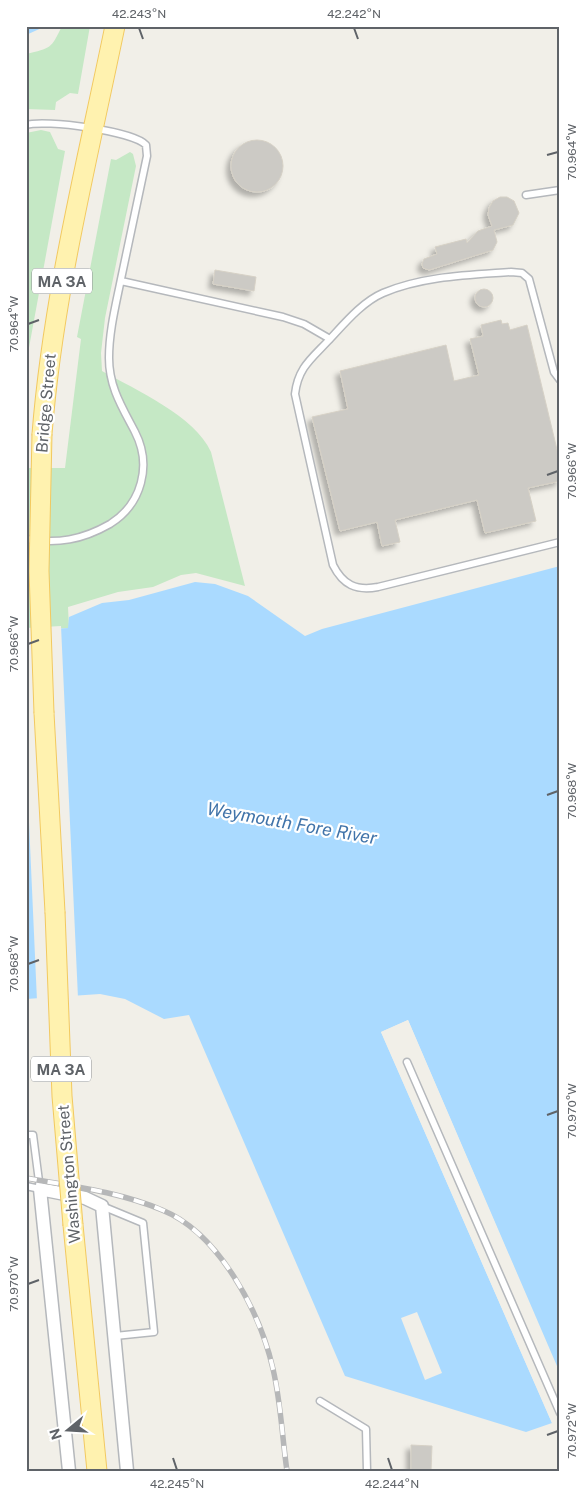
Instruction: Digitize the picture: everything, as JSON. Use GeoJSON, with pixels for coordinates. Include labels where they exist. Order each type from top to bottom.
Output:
{"type":"FeatureCollection","features":[{"type":"Feature","properties":{"kind":"main road","name":"Bridge Street"},"geometry":{"type":"LineString","coordinates":[[49,786],[38,571],[42,434],[50,350],[59,297],[115,26]]}},
{"type":"Feature","properties":{"kind":"main road","name":"Washington Street"},"geometry":{"type":"LineString","coordinates":[[49,786],[61,1086],[97,1471]]}},
{"type":"Feature","properties":{"kind":"street"},"geometry":{"type":"LineString","coordinates":[[68,1471],[40,1189],[85,1198],[102,1206],[127,1471]]}},
{"type":"Feature","properties":{"kind":"lane"},"geometry":{"type":"LineString","coordinates":[[26,125],[44,122],[133,136],[146,145],[147,156],[113,323],[109,370],[117,401],[135,432],[141,448],[143,478],[138,494],[133,504],[120,516],[85,537],[73,540],[26,539]]}},
{"type":"Feature","properties":{"kind":"lane"},"geometry":{"type":"LineString","coordinates":[[526,195],[560,190]]}},
{"type":"Feature","properties":{"kind":"lane"},"geometry":{"type":"LineString","coordinates":[[560,380],[554,372],[528,279],[522,273],[511,272],[454,276],[383,293],[355,313],[305,365],[297,378],[295,394],[333,564],[338,575],[355,588],[378,587],[560,542]]}},
{"type":"Feature","properties":{"kind":"lane"},"geometry":{"type":"LineString","coordinates":[[121,281],[284,316],[304,324],[330,339]]}},
{"type":"Feature","properties":{"kind":"lane"},"geometry":{"type":"LineString","coordinates":[[407,1062],[560,1413]]}},
{"type":"Feature","properties":{"kind":"lane"},"geometry":{"type":"LineString","coordinates":[[26,1186],[40,1189],[30,1135]]}},
{"type":"Feature","properties":{"kind":"lane"},"geometry":{"type":"LineString","coordinates":[[102,1206],[143,1223],[154,1332],[115,1336]]}},
{"type":"Feature","properties":{"kind":"lane"},"geometry":{"type":"LineString","coordinates":[[320,1402],[366,1428],[367,1471]]}},
{"type":"Feature","properties":{"kind":"green space"},"geometry":{"type":"Polygon","coordinates":[[[62,26],[90,26],[78,94],[70,93],[56,102],[55,110],[26,109],[26,54],[45,49],[49,46],[62,26]]]}},
{"type":"Feature","properties":{"kind":"green space"},"geometry":{"type":"Polygon","coordinates":[[[41,130],[50,132],[58,149],[65,151],[26,364],[26,133],[41,130]]]}},
{"type":"Feature","properties":{"kind":"green space"},"geometry":{"type":"Polygon","coordinates":[[[130,152],[133,154],[136,166],[105,318],[101,353],[102,371],[163,405],[192,427],[203,439],[211,452],[245,586],[196,573],[181,575],[153,587],[118,592],[68,607],[69,628],[26,631],[26,468],[65,468],[81,339],[77,337],[111,159],[116,160],[130,152]]]}},
{"type":"Feature","properties":{"kind":"water"},"geometry":{"type":"Polygon","coordinates":[[[26,26],[46,26],[26,35],[26,26]]]}},
{"type":"Feature","properties":{"kind":"water","name":"Weymouth Fore River"},"geometry":{"type":"Polygon","coordinates":[[[560,566],[560,1373],[408,1020],[381,1032],[552,1423],[526,1432],[345,1376],[189,1015],[164,1019],[125,999],[100,994],[26,999],[26,631],[68,628],[69,617],[102,603],[129,600],[195,582],[215,584],[248,596],[305,636],[322,629],[560,566]]]}},
{"type":"Feature","properties":{"kind":"pier"},"geometry":{"type":"Polygon","coordinates":[[[61,626],[78,998],[37,1001],[26,755],[26,628],[61,626]]]}},
{"type":"Feature","properties":{"kind":"pier"},"geometry":{"type":"Polygon","coordinates":[[[408,1020],[560,1375],[406,1023],[384,1033],[554,1422],[552,1423],[381,1032],[408,1020]]]}},
{"type":"Feature","properties":{"kind":"pier"},"geometry":{"type":"Polygon","coordinates":[[[417,1312],[442,1373],[425,1380],[401,1318],[417,1312]]]}},
{"type":"Feature","properties":{"kind":"building"},"geometry":{"type":"Polygon","coordinates":[[[252,140],[262,140],[272,144],[279,151],[283,166],[279,181],[272,188],[262,192],[252,192],[242,188],[235,181],[231,171],[231,161],[235,151],[242,144],[252,140]]]}},
{"type":"Feature","properties":{"kind":"building"},"geometry":{"type":"Polygon","coordinates":[[[500,197],[507,197],[514,201],[519,213],[513,225],[494,230],[497,242],[493,250],[429,270],[423,268],[424,259],[437,254],[435,247],[466,239],[467,243],[478,231],[492,226],[488,215],[489,208],[493,201],[500,197]]]}},
{"type":"Feature","properties":{"kind":"building"},"geometry":{"type":"Polygon","coordinates":[[[215,270],[256,277],[254,291],[213,284],[215,270]]]}},
{"type":"Feature","properties":{"kind":"building"},"geometry":{"type":"Polygon","coordinates":[[[484,289],[490,292],[493,298],[490,304],[484,307],[478,304],[475,298],[478,292],[484,289]]]}},
{"type":"Feature","properties":{"kind":"building"},"geometry":{"type":"Polygon","coordinates":[[[501,320],[502,324],[508,323],[510,330],[527,325],[560,462],[560,481],[528,488],[536,521],[485,533],[477,500],[395,520],[400,542],[382,546],[377,522],[340,531],[312,417],[348,409],[340,371],[446,345],[454,381],[479,375],[470,339],[483,336],[481,325],[501,320]]]}},
{"type":"Feature","properties":{"kind":"building"},"geometry":{"type":"Polygon","coordinates":[[[411,1445],[432,1446],[431,1471],[411,1471],[411,1445]]]}},
{"type":"Feature","properties":{"kind":"railway"},"geometry":{"type":"LineString","coordinates":[[26,1178],[112,1194],[162,1210],[183,1221],[219,1255],[247,1300],[267,1347],[278,1395],[287,1471]]}}]}
